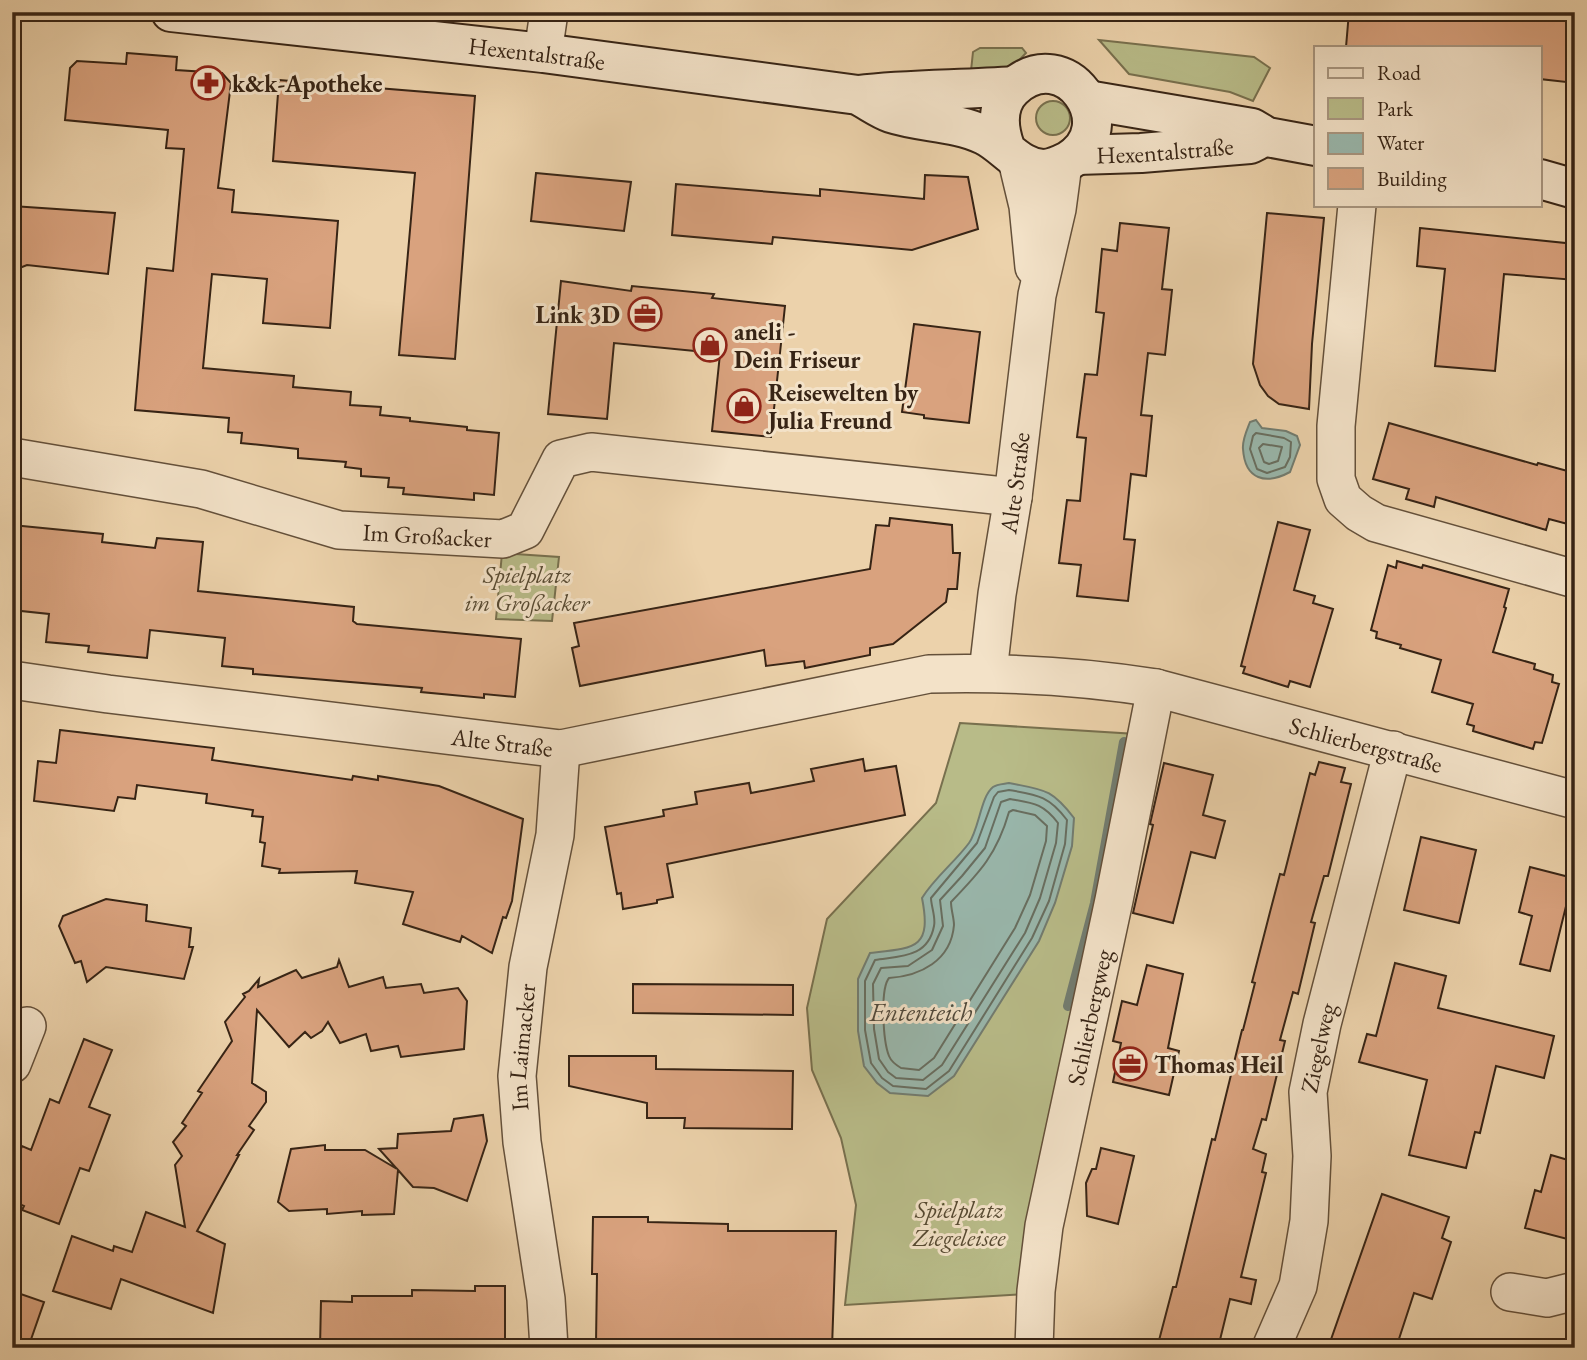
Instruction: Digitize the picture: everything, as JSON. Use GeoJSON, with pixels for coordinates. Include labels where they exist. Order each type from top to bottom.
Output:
{"type":"FeatureCollection","features":[{"type":"Feature","properties":{"kind":"main road","name":"Hexentalstraße"},"geometry":{"type":"LineString","coordinates":[[171,12],[543,53],[858,95],[906,89],[957,90],[1015,86],[1031,76],[1054,74],[1071,81],[1080,90],[1091,112],[1090,135],[1084,149],[1070,160]]}},
{"type":"Feature","properties":{"kind":"main road"},"geometry":{"type":"LineString","coordinates":[[1011,154],[1000,132],[1000,111],[1008,93],[1015,86]]}},
{"type":"Feature","properties":{"kind":"main road","name":"Hexentalstraße"},"geometry":{"type":"LineString","coordinates":[[858,95],[890,113],[954,125],[984,135],[1026,165],[1042,169],[1070,160],[1152,152],[1256,136]]}},
{"type":"Feature","properties":{"kind":"main road","name":"Hexentalstraße"},"geometry":{"type":"LineString","coordinates":[[1087,100],[1256,136]]}},
{"type":"Feature","properties":{"kind":"main road"},"geometry":{"type":"LineString","coordinates":[[1256,136],[1314,146]]}},
{"type":"Feature","properties":{"kind":"main road"},"geometry":{"type":"LineString","coordinates":[[1542,169],[1575,167]]}},
{"type":"Feature","properties":{"kind":"main road"},"geometry":{"type":"LineString","coordinates":[[1542,180],[1575,189]]}},
{"type":"Feature","properties":{"kind":"street"},"geometry":{"type":"LineString","coordinates":[[543,53],[549,12]]}},
{"type":"Feature","properties":{"kind":"street","name":"Alte Straße"},"geometry":{"type":"LineString","coordinates":[[1011,154],[1028,206],[1037,296]]}},
{"type":"Feature","properties":{"kind":"street","name":"Alte Straße"},"geometry":{"type":"LineString","coordinates":[[988,672],[997,594],[1013,497],[1037,296],[1070,160]]}},
{"type":"Feature","properties":{"kind":"street"},"geometry":{"type":"LineString","coordinates":[[1357,206],[1336,425],[1336,479],[1343,499],[1376,523],[1575,579]]}},
{"type":"Feature","properties":{"kind":"street","name":"Im Großacker"},"geometry":{"type":"LineString","coordinates":[[12,457],[201,489],[339,530],[503,539],[525,530],[561,459],[591,452],[1013,497]]}},
{"type":"Feature","properties":{"kind":"street","name":"Alte Straße"},"geometry":{"type":"LineString","coordinates":[[12,680],[561,749],[929,674],[988,672],[1127,683],[1156,688]]}},
{"type":"Feature","properties":{"kind":"street","name":"Schlierbergstraße"},"geometry":{"type":"LineString","coordinates":[[1156,688],[1575,800]]}},
{"type":"Feature","properties":{"kind":"street","name":"Schlierbergweg"},"geometry":{"type":"LineString","coordinates":[[1034,1348],[1036,1291],[1044,1226],[1156,688]]}},
{"type":"Feature","properties":{"kind":"street","name":"Im Laimacker"},"geometry":{"type":"LineString","coordinates":[[549,1348],[547,1299],[522,1142],[517,1076],[528,967],[555,835],[561,749]]}},
{"type":"Feature","properties":{"kind":"street","name":"Ziegelweg"},"geometry":{"type":"LineString","coordinates":[[1271,1348],[1298,1286],[1309,1221],[1312,1156],[1308,1092],[1322,1024],[1393,750]]}},
{"type":"Feature","properties":{"kind":"street"},"geometry":{"type":"LineString","coordinates":[[12,1064],[27,1026]]}},
{"type":"Feature","properties":{"kind":"street"},"geometry":{"type":"LineString","coordinates":[[1510,1292],[1546,1298],[1575,1291]]}},
{"type":"Feature","properties":{"kind":"green space"},"geometry":{"type":"Polygon","coordinates":[[[1099,40],[1254,57],[1270,68],[1253,101],[1230,92],[1129,74],[1099,40]]]}},
{"type":"Feature","properties":{"kind":"green space"},"geometry":{"type":"Polygon","coordinates":[[[980,48],[1022,48],[1026,53],[1008,72],[970,80],[973,52],[980,48]]]}},
{"type":"Feature","properties":{"kind":"green space"},"geometry":{"type":"Polygon","coordinates":[[[1053,101],[1065,106],[1070,118],[1065,130],[1053,135],[1041,130],[1036,118],[1041,106],[1053,101]]]}},
{"type":"Feature","properties":{"kind":"green space","name":"Spielplatz im Großacker"},"geometry":{"type":"Polygon","coordinates":[[[502,553],[559,557],[552,621],[496,619],[502,553]]]}},
{"type":"Feature","properties":{"kind":"green space","name":"Spielplatz Ziegeleisee"},"geometry":{"type":"Polygon","coordinates":[[[960,723],[1136,734],[1027,1294],[845,1305],[856,1205],[841,1138],[812,1070],[807,1008],[827,919],[936,803],[960,723]]]}},
{"type":"Feature","properties":{"kind":"water"},"geometry":{"type":"Polygon","coordinates":[[[1256,420],[1262,428],[1286,431],[1297,436],[1300,445],[1290,472],[1265,479],[1252,473],[1248,467],[1243,442],[1250,422],[1256,420]]]}},
{"type":"Feature","properties":{"kind":"water","name":"Ententeich"},"geometry":{"type":"Polygon","coordinates":[[[1009,783],[1046,792],[1059,801],[1074,818],[1072,846],[1055,903],[1039,941],[954,1076],[928,1096],[890,1093],[877,1083],[864,1066],[858,1031],[858,979],[870,953],[909,947],[917,943],[924,927],[922,898],[969,843],[989,791],[995,786],[1009,783]]]}},
{"type":"Feature","properties":{"kind":"building"},"geometry":{"type":"Polygon","coordinates":[[[1349,12],[1575,12],[1575,83],[1542,79],[1542,46],[1346,46],[1349,12]]]}},
{"type":"Feature","properties":{"kind":"building"},"geometry":{"type":"Polygon","coordinates":[[[127,53],[177,57],[176,70],[222,73],[231,83],[218,188],[234,190],[232,212],[338,221],[330,328],[263,323],[267,279],[212,274],[203,368],[294,376],[293,387],[351,392],[350,405],[381,407],[380,415],[499,433],[494,495],[474,493],[474,500],[403,494],[404,488],[388,487],[389,478],[361,476],[361,469],[345,467],[346,462],[298,458],[298,449],[241,443],[242,433],[228,432],[229,418],[135,410],[147,268],[173,271],[184,149],[166,148],[168,130],[65,120],[70,68],[77,61],[126,64],[127,53]]]}},
{"type":"Feature","properties":{"kind":"building"},"geometry":{"type":"Polygon","coordinates":[[[279,80],[475,96],[455,359],[399,355],[415,173],[273,161],[279,80]]]}},
{"type":"Feature","properties":{"kind":"building"},"geometry":{"type":"Polygon","coordinates":[[[536,173],[631,182],[624,231],[531,221],[536,173]]]}},
{"type":"Feature","properties":{"kind":"building"},"geometry":{"type":"Polygon","coordinates":[[[925,175],[968,177],[978,229],[912,250],[773,237],[772,244],[672,235],[676,184],[820,196],[820,189],[924,199],[925,175]]]}},
{"type":"Feature","properties":{"kind":"building"},"geometry":{"type":"Polygon","coordinates":[[[12,206],[115,213],[108,274],[27,265],[12,271],[12,206]]]}},
{"type":"Feature","properties":{"kind":"building"},"geometry":{"type":"Polygon","coordinates":[[[1267,213],[1324,218],[1309,409],[1279,404],[1268,396],[1260,385],[1253,364],[1267,213]]]}},
{"type":"Feature","properties":{"kind":"building"},"geometry":{"type":"Polygon","coordinates":[[[1120,223],[1169,228],[1162,289],[1172,290],[1165,355],[1148,353],[1141,415],[1152,416],[1146,476],[1131,474],[1124,539],[1135,540],[1128,601],[1077,596],[1081,565],[1059,563],[1067,500],[1080,501],[1086,438],[1077,437],[1085,374],[1097,375],[1104,313],[1096,312],[1102,249],[1117,251],[1120,223]]]}},
{"type":"Feature","properties":{"kind":"building"},"geometry":{"type":"Polygon","coordinates":[[[1420,228],[1575,244],[1575,280],[1504,274],[1495,371],[1435,366],[1445,269],[1417,266],[1420,228]]]}},
{"type":"Feature","properties":{"kind":"building"},"geometry":{"type":"Polygon","coordinates":[[[561,281],[631,291],[632,286],[714,294],[712,298],[785,306],[771,437],[712,431],[720,354],[695,351],[614,343],[607,419],[548,414],[561,281]]]}},
{"type":"Feature","properties":{"kind":"building"},"geometry":{"type":"Polygon","coordinates":[[[914,324],[980,332],[969,423],[924,418],[924,415],[902,412],[914,324]]]}},
{"type":"Feature","properties":{"kind":"building"},"geometry":{"type":"Polygon","coordinates":[[[1389,423],[1537,465],[1538,463],[1575,473],[1575,526],[1549,519],[1546,530],[1436,497],[1434,507],[1406,499],[1409,489],[1373,479],[1389,423]]]}},
{"type":"Feature","properties":{"kind":"building"},"geometry":{"type":"Polygon","coordinates":[[[890,518],[952,525],[953,553],[960,553],[957,589],[948,589],[946,602],[893,644],[870,648],[870,655],[805,668],[804,661],[766,666],[764,650],[580,686],[572,648],[579,646],[574,623],[870,569],[876,525],[889,526],[890,518]]]}},
{"type":"Feature","properties":{"kind":"building"},"geometry":{"type":"Polygon","coordinates":[[[1278,522],[1310,530],[1294,590],[1315,596],[1313,603],[1333,609],[1310,687],[1290,681],[1288,687],[1243,673],[1245,667],[1241,666],[1278,522]]]}},
{"type":"Feature","properties":{"kind":"building"},"geometry":{"type":"Polygon","coordinates":[[[12,525],[103,534],[102,542],[155,548],[157,538],[203,542],[198,591],[354,607],[353,621],[357,624],[521,639],[515,697],[484,694],[484,698],[421,692],[422,688],[253,674],[253,669],[222,666],[225,638],[150,630],[147,658],[88,652],[89,646],[46,642],[49,614],[12,610],[12,525]]]}},
{"type":"Feature","properties":{"kind":"building"},"geometry":{"type":"Polygon","coordinates":[[[1397,561],[1422,568],[1423,565],[1509,589],[1493,652],[1535,664],[1534,669],[1553,675],[1552,682],[1559,684],[1542,743],[1535,742],[1533,749],[1473,731],[1474,726],[1467,724],[1473,704],[1432,692],[1441,660],[1376,638],[1377,632],[1371,630],[1388,565],[1396,568],[1397,561]]]}},
{"type":"Feature","properties":{"kind":"building"},"geometry":{"type":"Polygon","coordinates":[[[60,730],[214,748],[212,760],[352,780],[353,776],[378,780],[378,776],[439,786],[523,819],[512,901],[506,918],[503,917],[492,953],[462,936],[460,942],[403,924],[413,892],[355,883],[357,871],[279,873],[280,869],[262,866],[265,843],[260,842],[263,817],[252,816],[253,810],[206,803],[207,794],[137,785],[135,799],[118,797],[114,811],[34,801],[38,761],[56,763],[60,730]]]}},
{"type":"Feature","properties":{"kind":"building"},"geometry":{"type":"Polygon","coordinates":[[[863,759],[865,771],[896,766],[905,815],[667,864],[673,897],[657,900],[657,903],[623,909],[621,893],[617,894],[605,827],[664,816],[663,810],[697,804],[695,792],[749,783],[751,793],[814,781],[811,769],[863,759]]]}},
{"type":"Feature","properties":{"kind":"building"},"geometry":{"type":"Polygon","coordinates":[[[1319,762],[1345,768],[1341,782],[1351,784],[1328,876],[1324,876],[1311,922],[1315,923],[1298,994],[1293,992],[1280,1040],[1285,1041],[1266,1120],[1262,1119],[1253,1149],[1266,1154],[1262,1172],[1266,1173],[1241,1277],[1256,1280],[1251,1304],[1230,1299],[1218,1348],[1157,1348],[1173,1287],[1176,1287],[1212,1139],[1215,1140],[1280,874],[1284,875],[1310,773],[1315,775],[1319,762]]]}},
{"type":"Feature","properties":{"kind":"building"},"geometry":{"type":"Polygon","coordinates":[[[1164,763],[1213,775],[1203,815],[1225,821],[1215,858],[1191,852],[1173,923],[1133,913],[1164,763]]]}},
{"type":"Feature","properties":{"kind":"building"},"geometry":{"type":"Polygon","coordinates":[[[1421,837],[1476,850],[1459,923],[1404,910],[1421,837]]]}},
{"type":"Feature","properties":{"kind":"building"},"geometry":{"type":"Polygon","coordinates":[[[1530,867],[1573,878],[1550,971],[1520,964],[1532,916],[1519,912],[1530,867]]]}},
{"type":"Feature","properties":{"kind":"building"},"geometry":{"type":"Polygon","coordinates":[[[106,899],[147,905],[146,921],[191,928],[189,947],[193,947],[184,979],[106,967],[87,982],[81,961],[75,963],[59,926],[63,916],[106,899]]]}},
{"type":"Feature","properties":{"kind":"building"},"geometry":{"type":"Polygon","coordinates":[[[339,960],[349,987],[383,977],[386,988],[421,984],[424,993],[458,988],[467,1001],[464,1049],[401,1057],[398,1046],[371,1051],[366,1034],[340,1043],[328,1022],[322,1031],[311,1038],[305,1032],[289,1047],[257,1010],[252,1083],[266,1092],[266,1102],[249,1126],[254,1130],[237,1155],[197,1231],[225,1244],[213,1313],[121,1279],[111,1309],[53,1291],[72,1236],[113,1251],[114,1246],[132,1252],[146,1212],[185,1227],[175,1165],[182,1156],[173,1142],[186,1126],[182,1123],[202,1093],[198,1091],[232,1041],[225,1022],[245,997],[243,994],[259,979],[258,987],[296,970],[302,978],[337,967],[339,960]]]}},
{"type":"Feature","properties":{"kind":"building"},"geometry":{"type":"Polygon","coordinates":[[[1395,963],[1446,976],[1438,1008],[1554,1036],[1544,1078],[1496,1066],[1480,1133],[1475,1132],[1466,1168],[1409,1155],[1427,1080],[1359,1062],[1367,1034],[1376,1036],[1395,963]]]}},
{"type":"Feature","properties":{"kind":"building"},"geometry":{"type":"Polygon","coordinates":[[[1147,965],[1183,974],[1168,1048],[1179,1051],[1169,1095],[1113,1082],[1121,1043],[1113,1041],[1122,1001],[1137,1005],[1147,965]]]}},
{"type":"Feature","properties":{"kind":"building"},"geometry":{"type":"Polygon","coordinates":[[[633,984],[793,985],[793,1015],[633,1013],[633,984]]]}},
{"type":"Feature","properties":{"kind":"building"},"geometry":{"type":"Polygon","coordinates":[[[84,1039],[112,1050],[89,1107],[110,1115],[89,1171],[80,1168],[59,1224],[22,1210],[24,1206],[12,1201],[12,1174],[22,1146],[31,1150],[50,1099],[59,1103],[84,1039]]]}},
{"type":"Feature","properties":{"kind":"building"},"geometry":{"type":"Polygon","coordinates":[[[569,1056],[656,1056],[656,1069],[793,1071],[792,1129],[684,1128],[685,1118],[647,1118],[647,1103],[569,1086],[569,1056]]]}},
{"type":"Feature","properties":{"kind":"building"},"geometry":{"type":"Polygon","coordinates":[[[483,1115],[487,1141],[467,1201],[434,1188],[413,1187],[398,1170],[394,1214],[362,1215],[362,1211],[327,1214],[327,1209],[289,1211],[278,1202],[291,1149],[325,1145],[325,1150],[365,1150],[397,1169],[379,1149],[397,1148],[398,1134],[451,1131],[454,1119],[483,1115]]]}},
{"type":"Feature","properties":{"kind":"building"},"geometry":{"type":"Polygon","coordinates":[[[1101,1148],[1134,1156],[1118,1224],[1087,1216],[1086,1183],[1092,1169],[1096,1169],[1101,1148]]]}},
{"type":"Feature","properties":{"kind":"building"},"geometry":{"type":"Polygon","coordinates":[[[1551,1155],[1575,1162],[1575,1241],[1525,1228],[1535,1190],[1541,1192],[1551,1155]]]}},
{"type":"Feature","properties":{"kind":"building"},"geometry":{"type":"Polygon","coordinates":[[[1382,1194],[1449,1217],[1442,1238],[1451,1242],[1432,1299],[1414,1293],[1396,1348],[1328,1348],[1382,1194]]]}},
{"type":"Feature","properties":{"kind":"building"},"geometry":{"type":"Polygon","coordinates":[[[593,1217],[648,1217],[648,1222],[728,1224],[728,1231],[836,1231],[832,1348],[760,1348],[760,1344],[596,1343],[597,1274],[592,1274],[593,1217]]]}},
{"type":"Feature","properties":{"kind":"building"},"geometry":{"type":"Polygon","coordinates":[[[475,1286],[505,1286],[505,1348],[411,1345],[411,1348],[320,1348],[321,1301],[352,1302],[352,1296],[412,1296],[412,1290],[475,1291],[475,1286]]]}},
{"type":"Feature","properties":{"kind":"building"},"geometry":{"type":"Polygon","coordinates":[[[12,1291],[44,1302],[28,1348],[12,1348],[12,1291]]]}},
{"type":"Feature","properties":{"kind":"waterway"},"geometry":{"type":"LineString","coordinates":[[1068,1006],[1095,903],[1124,742]]}},
{"type":"Feature","properties":{"kind":"place","name":"k&k-Apotheke"},"geometry":{"type":"Point","coordinates":[208,83]}},
{"type":"Feature","properties":{"kind":"place","name":"Link 3D"},"geometry":{"type":"Point","coordinates":[645,314]}},
{"type":"Feature","properties":{"kind":"place","name":"aneli - Dein Friseur"},"geometry":{"type":"Point","coordinates":[710,345]}},
{"type":"Feature","properties":{"kind":"place","name":"Reisewelten by Julia Freund"},"geometry":{"type":"Point","coordinates":[744,406]}},
{"type":"Feature","properties":{"kind":"place","name":"Thomas Heil"},"geometry":{"type":"Point","coordinates":[1130,1064]}}]}
